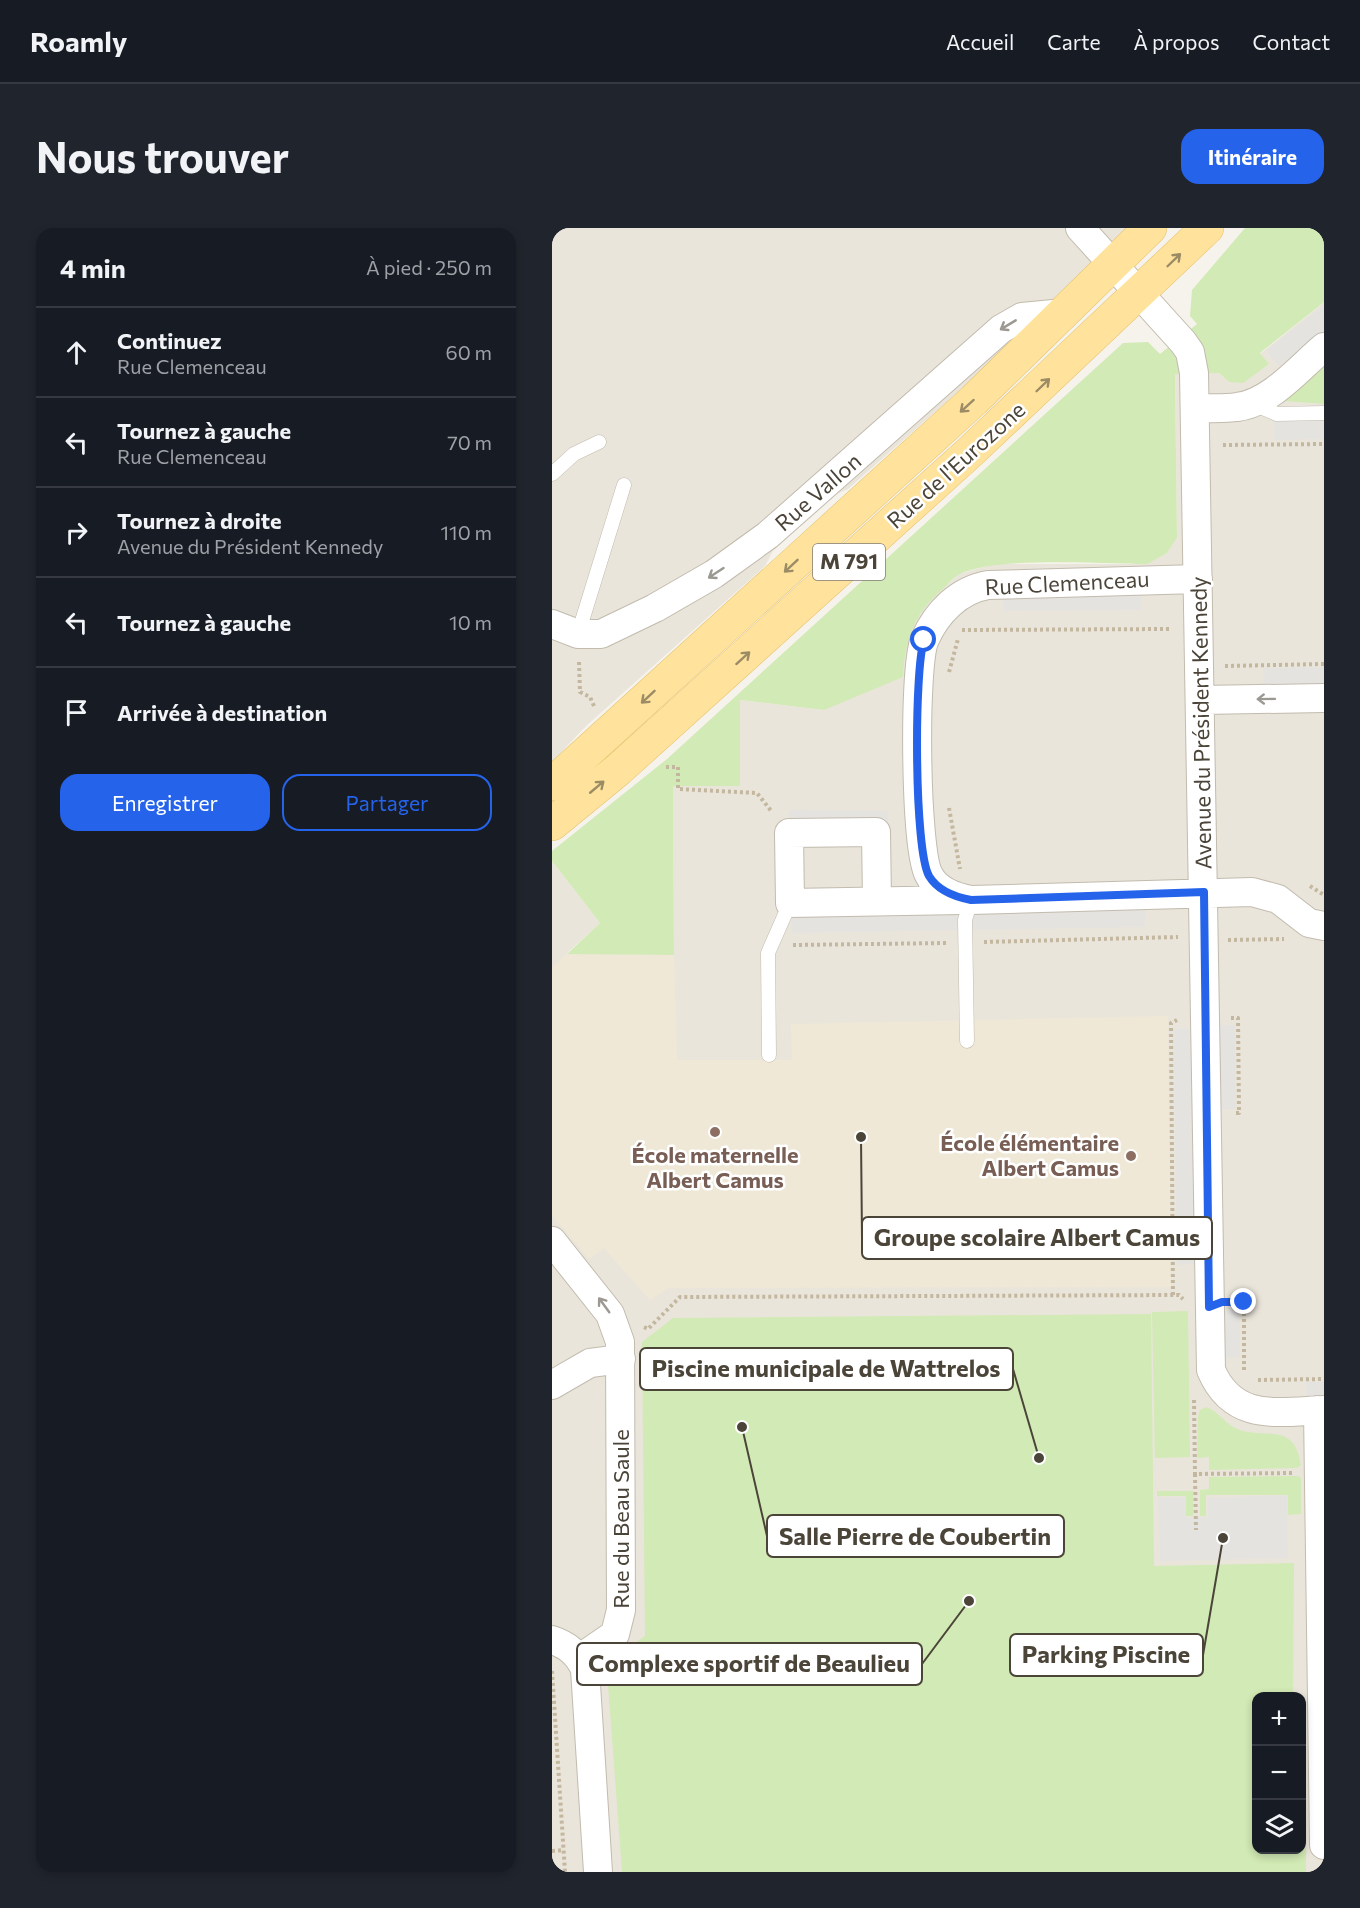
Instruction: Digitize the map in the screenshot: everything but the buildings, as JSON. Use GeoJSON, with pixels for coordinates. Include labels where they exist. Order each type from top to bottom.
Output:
{"type":"FeatureCollection","features":[{"type":"Feature","properties":{"kind":"main road","name":"M 791"},"geometry":{"type":"LineString","coordinates":[[1115,264],[1150,228]]}},
{"type":"Feature","properties":{"kind":"main road","name":"M 791"},"geometry":{"type":"LineString","coordinates":[[1141,292],[1207,228]]}},
{"type":"Feature","properties":{"kind":"main road","name":"Rue de l'Eurozone"},"geometry":{"type":"LineString","coordinates":[[552,784],[974,400],[1115,264]]}},
{"type":"Feature","properties":{"kind":"main road","name":"Rue de l'Eurozone"},"geometry":{"type":"LineString","coordinates":[[552,824],[619,769],[793,613],[1141,292]]}},
{"type":"Feature","properties":{"kind":"street","name":"Avenue du Président Kennedy"},"geometry":{"type":"LineString","coordinates":[[1080,228],[1141,292],[1190,352],[1194,373],[1198,579],[1213,666],[1214,700],[1204,892],[1216,938],[1209,1307],[1211,1370],[1224,1393],[1246,1408],[1261,1411],[1321,1410],[1324,1845]]}},
{"type":"Feature","properties":{"kind":"street","name":"Rue Vallon"},"geometry":{"type":"LineString","coordinates":[[565,629],[601,634],[618,628],[714,574],[768,535],[1001,329],[1022,317],[1064,313]]}},
{"type":"Feature","properties":{"kind":"street"},"geometry":{"type":"LineString","coordinates":[[1195,408],[1238,407],[1251,404],[1275,389],[1324,346]]}},
{"type":"Feature","properties":{"kind":"street","name":"Rue Clemenceau"},"geometry":{"type":"LineString","coordinates":[[967,899],[945,891],[934,883],[928,875],[920,842],[918,669],[924,640],[939,616],[961,594],[974,587],[988,585],[1198,579]]}},
{"type":"Feature","properties":{"kind":"street"},"geometry":{"type":"LineString","coordinates":[[1214,700],[1324,698]]}},
{"type":"Feature","properties":{"kind":"street"},"geometry":{"type":"LineString","coordinates":[[790,903],[789,833],[876,832],[877,901]]}},
{"type":"Feature","properties":{"kind":"street","name":"Rue Clemenceau"},"geometry":{"type":"LineString","coordinates":[[790,903],[1204,892],[1266,893],[1278,899],[1308,923],[1324,926]]}},
{"type":"Feature","properties":{"kind":"street","name":"Rue du Beau Saule"},"geometry":{"type":"LineString","coordinates":[[552,1241],[610,1314],[617,1326],[621,1359],[621,1610],[615,1634],[580,1658]]}},
{"type":"Feature","properties":{"kind":"street"},"geometry":{"type":"LineString","coordinates":[[552,1385],[590,1363],[621,1359]]}},
{"type":"Feature","properties":{"kind":"street"},"geometry":{"type":"LineString","coordinates":[[552,1640],[570,1648],[580,1658],[586,1681],[598,1872]]}},
{"type":"Feature","properties":{"kind":"lane"},"geometry":{"type":"LineString","coordinates":[[1251,404],[1277,414],[1324,413]]}},
{"type":"Feature","properties":{"kind":"lane"},"geometry":{"type":"LineString","coordinates":[[552,474],[574,454],[599,442]]}},
{"type":"Feature","properties":{"kind":"lane"},"geometry":{"type":"LineString","coordinates":[[565,629],[624,485]]}},
{"type":"Feature","properties":{"kind":"lane"},"geometry":{"type":"LineString","coordinates":[[966,1041],[965,920],[967,899]]}},
{"type":"Feature","properties":{"kind":"lane"},"geometry":{"type":"LineString","coordinates":[[768,1055],[768,953],[790,903]]}},
{"type":"Feature","properties":{"kind":"path"},"geometry":{"type":"LineString","coordinates":[[1221,457],[1221,445],[1324,444]]}},
{"type":"Feature","properties":{"kind":"path"},"geometry":{"type":"LineString","coordinates":[[565,629],[580,692],[590,697],[595,705],[588,711]]}},
{"type":"Feature","properties":{"kind":"path"},"geometry":{"type":"LineString","coordinates":[[949,674],[961,630],[1181,629]]}},
{"type":"Feature","properties":{"kind":"path"},"geometry":{"type":"LineString","coordinates":[[1214,700],[1213,666],[1225,655]]}},
{"type":"Feature","properties":{"kind":"path"},"geometry":{"type":"LineString","coordinates":[[1213,666],[1324,664]]}},
{"type":"Feature","properties":{"kind":"path"},"geometry":{"type":"LineString","coordinates":[[659,767],[678,767],[678,789],[757,793],[789,833]]}},
{"type":"Feature","properties":{"kind":"path"},"geometry":{"type":"LineString","coordinates":[[948,805],[967,899]]}},
{"type":"Feature","properties":{"kind":"path"},"geometry":{"type":"LineString","coordinates":[[1306,884],[1324,895]]}},
{"type":"Feature","properties":{"kind":"path"},"geometry":{"type":"LineString","coordinates":[[1216,938],[1228,951]]}},
{"type":"Feature","properties":{"kind":"path"},"geometry":{"type":"LineString","coordinates":[[771,946],[1216,938],[1294,939]]}},
{"type":"Feature","properties":{"kind":"path"},"geometry":{"type":"LineString","coordinates":[[1230,1007],[1230,1018],[1238,1018],[1239,1113],[1230,1113]]}},
{"type":"Feature","properties":{"kind":"path"},"geometry":{"type":"LineString","coordinates":[[610,1314],[648,1329],[680,1297],[1179,1295],[1193,1308],[1209,1307],[1222,1302],[1244,1302],[1244,1380]]}},
{"type":"Feature","properties":{"kind":"path"},"geometry":{"type":"LineString","coordinates":[[1256,1380],[1324,1378]]}},
{"type":"Feature","properties":{"kind":"path"},"geometry":{"type":"LineString","coordinates":[[1194,1395],[1196,1530]]}},
{"type":"Feature","properties":{"kind":"path"},"geometry":{"type":"LineString","coordinates":[[1195,1474],[1304,1473]]}},
{"type":"Feature","properties":{"kind":"path"},"geometry":{"type":"LineString","coordinates":[[552,1671],[565,1872]]}},
{"type":"Feature","properties":{"kind":"path"},"geometry":{"type":"LineString","coordinates":[[552,1851],[564,1850]]}},
{"type":"Feature","properties":{"kind":"shaded area"},"geometry":{"type":"Polygon","coordinates":[[[552,228],[1132,228],[1088,277],[848,489],[831,496],[773,551],[765,566],[586,726],[552,762],[552,228]]]}},
{"type":"Feature","properties":{"kind":"shaded area"},"geometry":{"type":"Polygon","coordinates":[[[1324,302],[1324,1872],[552,1872],[552,861],[600,923],[567,953],[674,955],[673,786],[740,700],[824,710],[905,649],[913,625],[929,601],[959,574],[994,564],[1147,564],[1177,537],[1175,373],[1219,373],[1229,382],[1269,364],[1260,354],[1324,302]]]}},
{"type":"Feature","properties":{"kind":"shaded area"},"geometry":{"type":"Polygon","coordinates":[[[1324,305],[1324,330],[1279,366],[1266,350],[1324,305]]]}},
{"type":"Feature","properties":{"kind":"shaded area"},"geometry":{"type":"Polygon","coordinates":[[[1324,420],[1324,439],[1274,440],[1274,421],[1324,420]]]}},
{"type":"Feature","properties":{"kind":"shaded area"},"geometry":{"type":"Polygon","coordinates":[[[1141,590],[1141,610],[1004,611],[1003,592],[1141,590]]]}},
{"type":"Feature","properties":{"kind":"shaded area"},"geometry":{"type":"Polygon","coordinates":[[[1324,667],[1324,684],[1264,685],[1263,668],[1324,667]]]}},
{"type":"Feature","properties":{"kind":"shaded area"},"geometry":{"type":"Polygon","coordinates":[[[789,810],[888,811],[888,826],[789,825],[789,810]]]}},
{"type":"Feature","properties":{"kind":"shaded area"},"geometry":{"type":"Polygon","coordinates":[[[1146,908],[1145,927],[792,933],[791,912],[1146,908]]]}},
{"type":"Feature","properties":{"kind":"shaded area"},"geometry":{"type":"Polygon","coordinates":[[[567,954],[674,955],[677,1060],[792,1060],[791,1024],[1168,1016],[1171,1287],[668,1288],[650,1300],[604,1248],[589,1259],[552,1215],[552,967],[567,954]]]}},
{"type":"Feature","properties":{"kind":"shaded area"},"geometry":{"type":"Polygon","coordinates":[[[1218,1025],[1235,1025],[1236,1109],[1219,1109],[1218,1025]]]}},
{"type":"Feature","properties":{"kind":"shaded area"},"geometry":{"type":"Polygon","coordinates":[[[1173,1029],[1192,1029],[1196,1264],[1177,1265],[1173,1029]]]}},
{"type":"Feature","properties":{"kind":"shaded area"},"geometry":{"type":"Polygon","coordinates":[[[1240,1306],[1240,1357],[1222,1358],[1222,1307],[1240,1306]]]}},
{"type":"Feature","properties":{"kind":"shaded area"},"geometry":{"type":"Polygon","coordinates":[[[1306,1382],[1324,1382],[1324,1399],[1306,1399],[1306,1382]]]}},
{"type":"Feature","properties":{"kind":"shaded area"},"geometry":{"type":"Polygon","coordinates":[[[1287,1495],[1288,1558],[1160,1561],[1158,1498],[1186,1497],[1186,1518],[1208,1517],[1208,1498],[1287,1495]]]}},
{"type":"Feature","properties":{"kind":"green space"},"geometry":{"type":"Polygon","coordinates":[[[1245,228],[1324,228],[1324,302],[1260,353],[1269,364],[1243,383],[1229,382],[1219,373],[1175,374],[1177,537],[1167,553],[1147,564],[1024,563],[977,568],[953,579],[933,598],[918,618],[909,639],[903,677],[824,710],[740,700],[740,786],[673,786],[674,955],[567,954],[600,923],[552,861],[552,851],[667,759],[1123,343],[1148,342],[1160,354],[1197,324],[1190,316],[1192,290],[1245,228]]]}},
{"type":"Feature","properties":{"kind":"green space"},"geometry":{"type":"Polygon","coordinates":[[[1324,358],[1324,404],[1285,401],[1284,397],[1324,358]]]}},
{"type":"Feature","properties":{"kind":"green space"},"geometry":{"type":"Polygon","coordinates":[[[1188,1311],[1190,1457],[1155,1458],[1152,1312],[1188,1311]]]}},
{"type":"Feature","properties":{"kind":"green space"},"geometry":{"type":"Polygon","coordinates":[[[1151,1314],[1154,1566],[1294,1563],[1293,1692],[1252,1692],[1252,1854],[1306,1854],[1306,1872],[622,1872],[607,1671],[611,1660],[645,1636],[642,1342],[673,1318],[1151,1314]]]}},
{"type":"Feature","properties":{"kind":"green space"},"geometry":{"type":"Polygon","coordinates":[[[1206,1407],[1240,1430],[1286,1437],[1298,1452],[1301,1465],[1297,1468],[1209,1470],[1209,1457],[1197,1458],[1198,1416],[1200,1410],[1206,1407]]]}},
{"type":"Feature","properties":{"kind":"green space"},"geometry":{"type":"Polygon","coordinates":[[[1298,1476],[1301,1478],[1301,1514],[1288,1515],[1288,1495],[1206,1495],[1206,1516],[1200,1516],[1200,1490],[1209,1489],[1209,1477],[1298,1476]]]}},
{"type":"Feature","properties":{"kind":"green space"},"geometry":{"type":"Polygon","coordinates":[[[1157,1491],[1193,1491],[1193,1516],[1186,1516],[1186,1496],[1157,1496],[1157,1491]]]}},
{"type":"Feature","properties":{"kind":"place","name":"École maternelle Albert Camus"},"geometry":{"type":"Point","coordinates":[715,1132]}},
{"type":"Feature","properties":{"kind":"place","name":"Groupe scolaire Albert Camus"},"geometry":{"type":"Point","coordinates":[861,1137]}},
{"type":"Feature","properties":{"kind":"place","name":"École élémentaire Albert Camus"},"geometry":{"type":"Point","coordinates":[1131,1156]}},
{"type":"Feature","properties":{"kind":"place","name":"Salle Pierre de Coubertin"},"geometry":{"type":"Point","coordinates":[742,1427]}},
{"type":"Feature","properties":{"kind":"place","name":"Piscine municipale de Wattrelos"},"geometry":{"type":"Point","coordinates":[1039,1458]}},
{"type":"Feature","properties":{"kind":"place","name":"Parking Piscine"},"geometry":{"type":"Point","coordinates":[1223,1538]}},
{"type":"Feature","properties":{"kind":"place","name":"Complexe sportif de Beaulieu"},"geometry":{"type":"Point","coordinates":[969,1601]}},
{"type":"Feature","properties":{"kind":"route"},"geometry":{"type":"LineString","coordinates":[[924,640],[918,669],[920,842],[928,875],[934,883],[956,897],[971,900],[1204,892],[1209,1307],[1222,1302],[1244,1302]]}}]}
